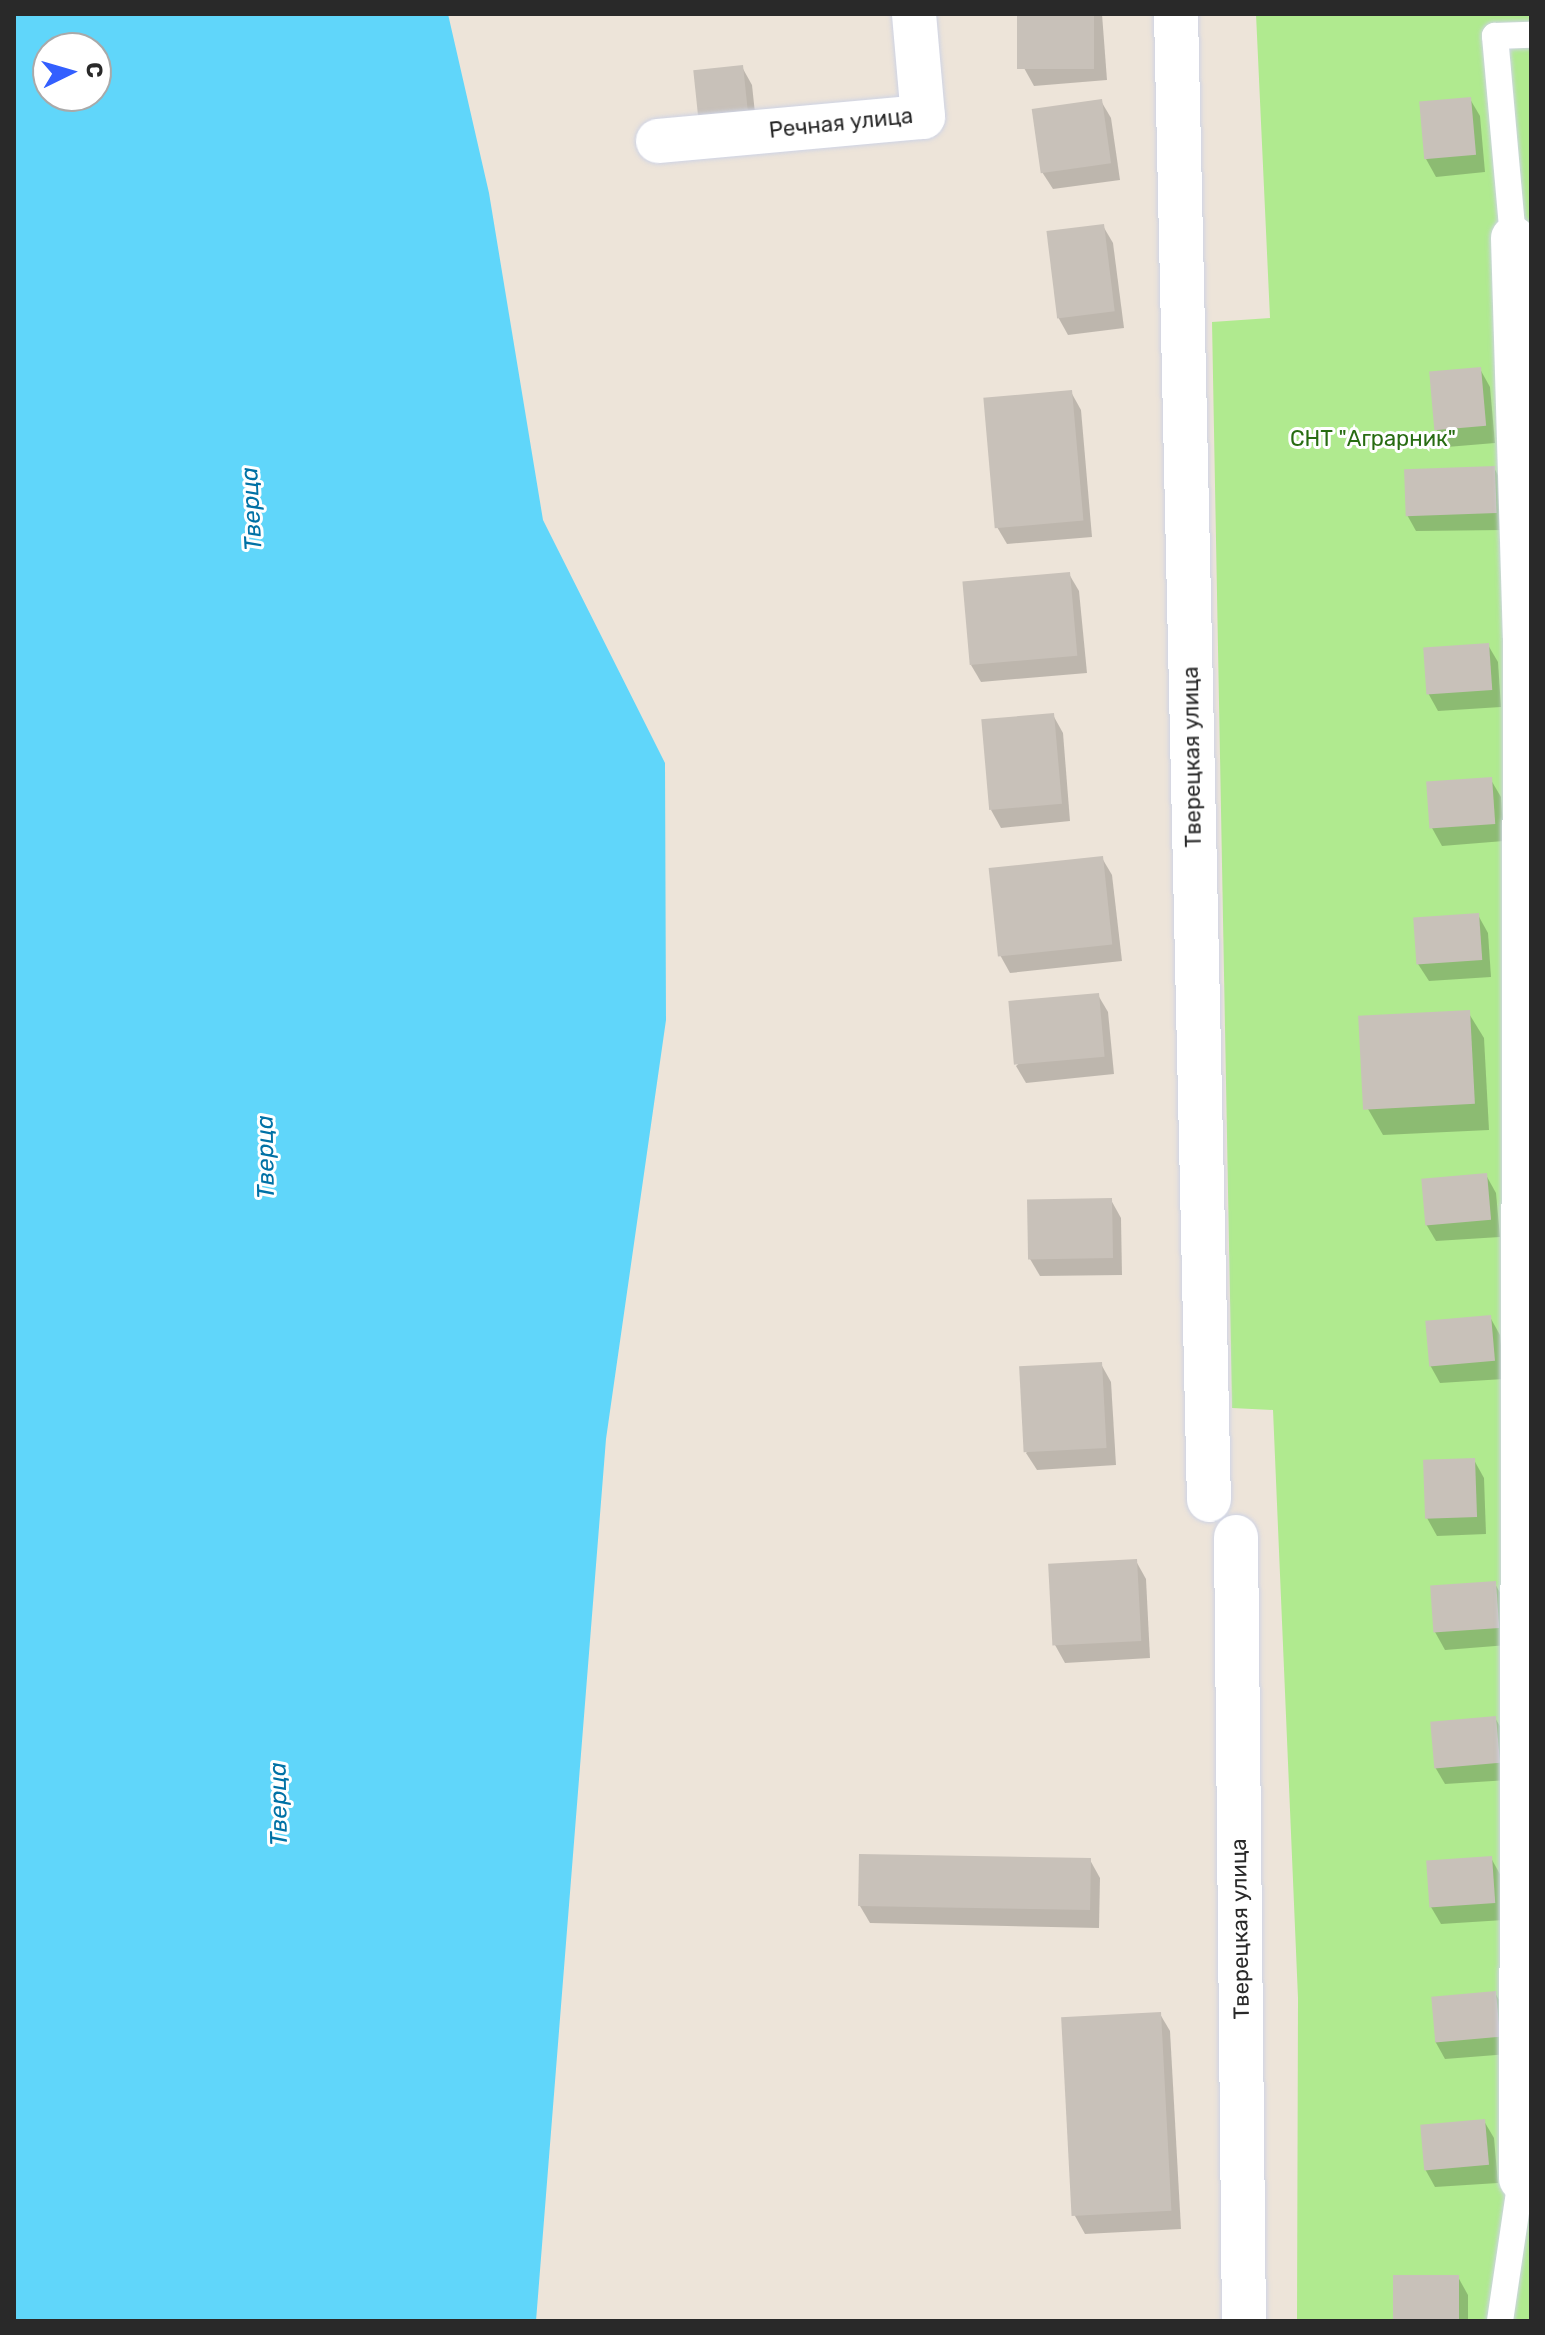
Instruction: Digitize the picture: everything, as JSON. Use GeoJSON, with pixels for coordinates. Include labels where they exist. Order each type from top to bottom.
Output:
{"type":"FeatureCollection","features":[{"type":"Feature","properties":{"kind":"street","name":"Речная улица"},"geometry":{"type":"LineString","coordinates":[[658,141],[923,117],[914,14]]}},
{"type":"Feature","properties":{"kind":"street","name":"Тверецкая улица"},"geometry":{"type":"LineString","coordinates":[[1176,14],[1209,1500]]}},
{"type":"Feature","properties":{"kind":"street"},"geometry":{"type":"LineString","coordinates":[[1522,237],[1528,637],[1526,2179]]}},
{"type":"Feature","properties":{"kind":"street","name":"Тверецкая улица"},"geometry":{"type":"LineString","coordinates":[[1236,1537],[1244,2321]]}},
{"type":"Feature","properties":{"kind":"lane"},"geometry":{"type":"LineString","coordinates":[[1522,237],[1495,36],[1531,35]]}},
{"type":"Feature","properties":{"kind":"lane"},"geometry":{"type":"LineString","coordinates":[[1500,2321],[1526,2179]]}},
{"type":"Feature","properties":{"kind":"green space","name":"СНТ \"Аграрник\""},"geometry":{"type":"Polygon","coordinates":[[[1256,14],[1531,14],[1531,2321],[1297,2321],[1298,1998],[1273,1410],[1232,1408],[1212,322],[1270,318],[1256,14]]]}},
{"type":"Feature","properties":{"kind":"water","name":"Тверца"},"geometry":{"type":"Polygon","coordinates":[[[14,14],[448,14],[489,193],[543,520],[665,763],[666,1020],[606,1439],[536,2321],[14,2321],[14,14]]]}},
{"type":"Feature","properties":{"kind":"building"},"geometry":{"type":"Polygon","coordinates":[[[1017,14],[1094,14],[1094,69],[1017,69],[1017,14]]]}},
{"type":"Feature","properties":{"kind":"building"},"geometry":{"type":"Polygon","coordinates":[[[743,65],[748,115],[699,120],[693,70],[743,65]]]}},
{"type":"Feature","properties":{"kind":"building"},"geometry":{"type":"Polygon","coordinates":[[[1471,97],[1476,155],[1424,159],[1419,102],[1471,97]]]}},
{"type":"Feature","properties":{"kind":"building"},"geometry":{"type":"Polygon","coordinates":[[[1102,99],[1111,163],[1041,173],[1032,109],[1102,99]]]}},
{"type":"Feature","properties":{"kind":"building"},"geometry":{"type":"Polygon","coordinates":[[[1104,224],[1115,311],[1057,318],[1046,231],[1104,224]]]}},
{"type":"Feature","properties":{"kind":"building"},"geometry":{"type":"Polygon","coordinates":[[[1481,367],[1486,426],[1434,430],[1429,372],[1481,367]]]}},
{"type":"Feature","properties":{"kind":"building"},"geometry":{"type":"Polygon","coordinates":[[[1072,390],[1083,521],[995,528],[983,398],[1072,390]]]}},
{"type":"Feature","properties":{"kind":"building"},"geometry":{"type":"Polygon","coordinates":[[[1495,466],[1497,513],[1406,516],[1404,469],[1495,466]]]}},
{"type":"Feature","properties":{"kind":"building"},"geometry":{"type":"Polygon","coordinates":[[[1070,572],[1077,656],[970,665],[962,581],[1070,572]]]}},
{"type":"Feature","properties":{"kind":"building"},"geometry":{"type":"Polygon","coordinates":[[[1489,643],[1492,690],[1426,694],[1423,648],[1489,643]]]}},
{"type":"Feature","properties":{"kind":"building"},"geometry":{"type":"Polygon","coordinates":[[[1054,713],[1062,804],[989,810],[981,719],[1054,713]]]}},
{"type":"Feature","properties":{"kind":"building"},"geometry":{"type":"Polygon","coordinates":[[[1492,777],[1495,824],[1429,828],[1426,782],[1492,777]]]}},
{"type":"Feature","properties":{"kind":"building"},"geometry":{"type":"Polygon","coordinates":[[[1103,856],[1112,945],[998,957],[989,868],[1103,856]]]}},
{"type":"Feature","properties":{"kind":"building"},"geometry":{"type":"Polygon","coordinates":[[[1479,913],[1482,960],[1416,964],[1413,918],[1479,913]]]}},
{"type":"Feature","properties":{"kind":"building"},"geometry":{"type":"Polygon","coordinates":[[[1099,993],[1105,1057],[1014,1065],[1008,1001],[1099,993]]]}},
{"type":"Feature","properties":{"kind":"building"},"geometry":{"type":"Polygon","coordinates":[[[1470,1010],[1475,1104],[1363,1110],[1358,1016],[1470,1010]]]}},
{"type":"Feature","properties":{"kind":"building"},"geometry":{"type":"Polygon","coordinates":[[[1487,1173],[1491,1220],[1425,1226],[1421,1179],[1487,1173]]]}},
{"type":"Feature","properties":{"kind":"building"},"geometry":{"type":"Polygon","coordinates":[[[1112,1198],[1113,1258],[1028,1259],[1027,1199],[1112,1198]]]}},
{"type":"Feature","properties":{"kind":"building"},"geometry":{"type":"Polygon","coordinates":[[[1491,1315],[1495,1361],[1429,1367],[1425,1321],[1491,1315]]]}},
{"type":"Feature","properties":{"kind":"building"},"geometry":{"type":"Polygon","coordinates":[[[1102,1362],[1107,1448],[1024,1452],[1019,1366],[1102,1362]]]}},
{"type":"Feature","properties":{"kind":"building"},"geometry":{"type":"Polygon","coordinates":[[[1475,1458],[1477,1517],[1425,1519],[1423,1460],[1475,1458]]]}},
{"type":"Feature","properties":{"kind":"building"},"geometry":{"type":"Polygon","coordinates":[[[1137,1559],[1141,1641],[1052,1646],[1048,1564],[1137,1559]]]}},
{"type":"Feature","properties":{"kind":"building"},"geometry":{"type":"Polygon","coordinates":[[[1496,1581],[1499,1628],[1433,1632],[1430,1586],[1496,1581]]]}},
{"type":"Feature","properties":{"kind":"building"},"geometry":{"type":"Polygon","coordinates":[[[1496,1716],[1500,1763],[1434,1769],[1430,1722],[1496,1716]]]}},
{"type":"Feature","properties":{"kind":"building"},"geometry":{"type":"Polygon","coordinates":[[[859,1854],[1091,1858],[1090,1910],[858,1906],[859,1854]]]}},
{"type":"Feature","properties":{"kind":"building"},"geometry":{"type":"Polygon","coordinates":[[[1492,1856],[1495,1903],[1429,1907],[1426,1861],[1492,1856]]]}},
{"type":"Feature","properties":{"kind":"building"},"geometry":{"type":"Polygon","coordinates":[[[1496,1991],[1500,2037],[1435,2042],[1431,1997],[1496,1991]]]}},
{"type":"Feature","properties":{"kind":"building"},"geometry":{"type":"Polygon","coordinates":[[[1161,2012],[1171,2211],[1072,2216],[1061,2017],[1161,2012]]]}},
{"type":"Feature","properties":{"kind":"building"},"geometry":{"type":"Polygon","coordinates":[[[1485,2119],[1489,2165],[1424,2170],[1420,2125],[1485,2119]]]}},
{"type":"Feature","properties":{"kind":"building"},"geometry":{"type":"Polygon","coordinates":[[[1393,2275],[1459,2275],[1459,2321],[1393,2321],[1393,2275]]]}}]}
